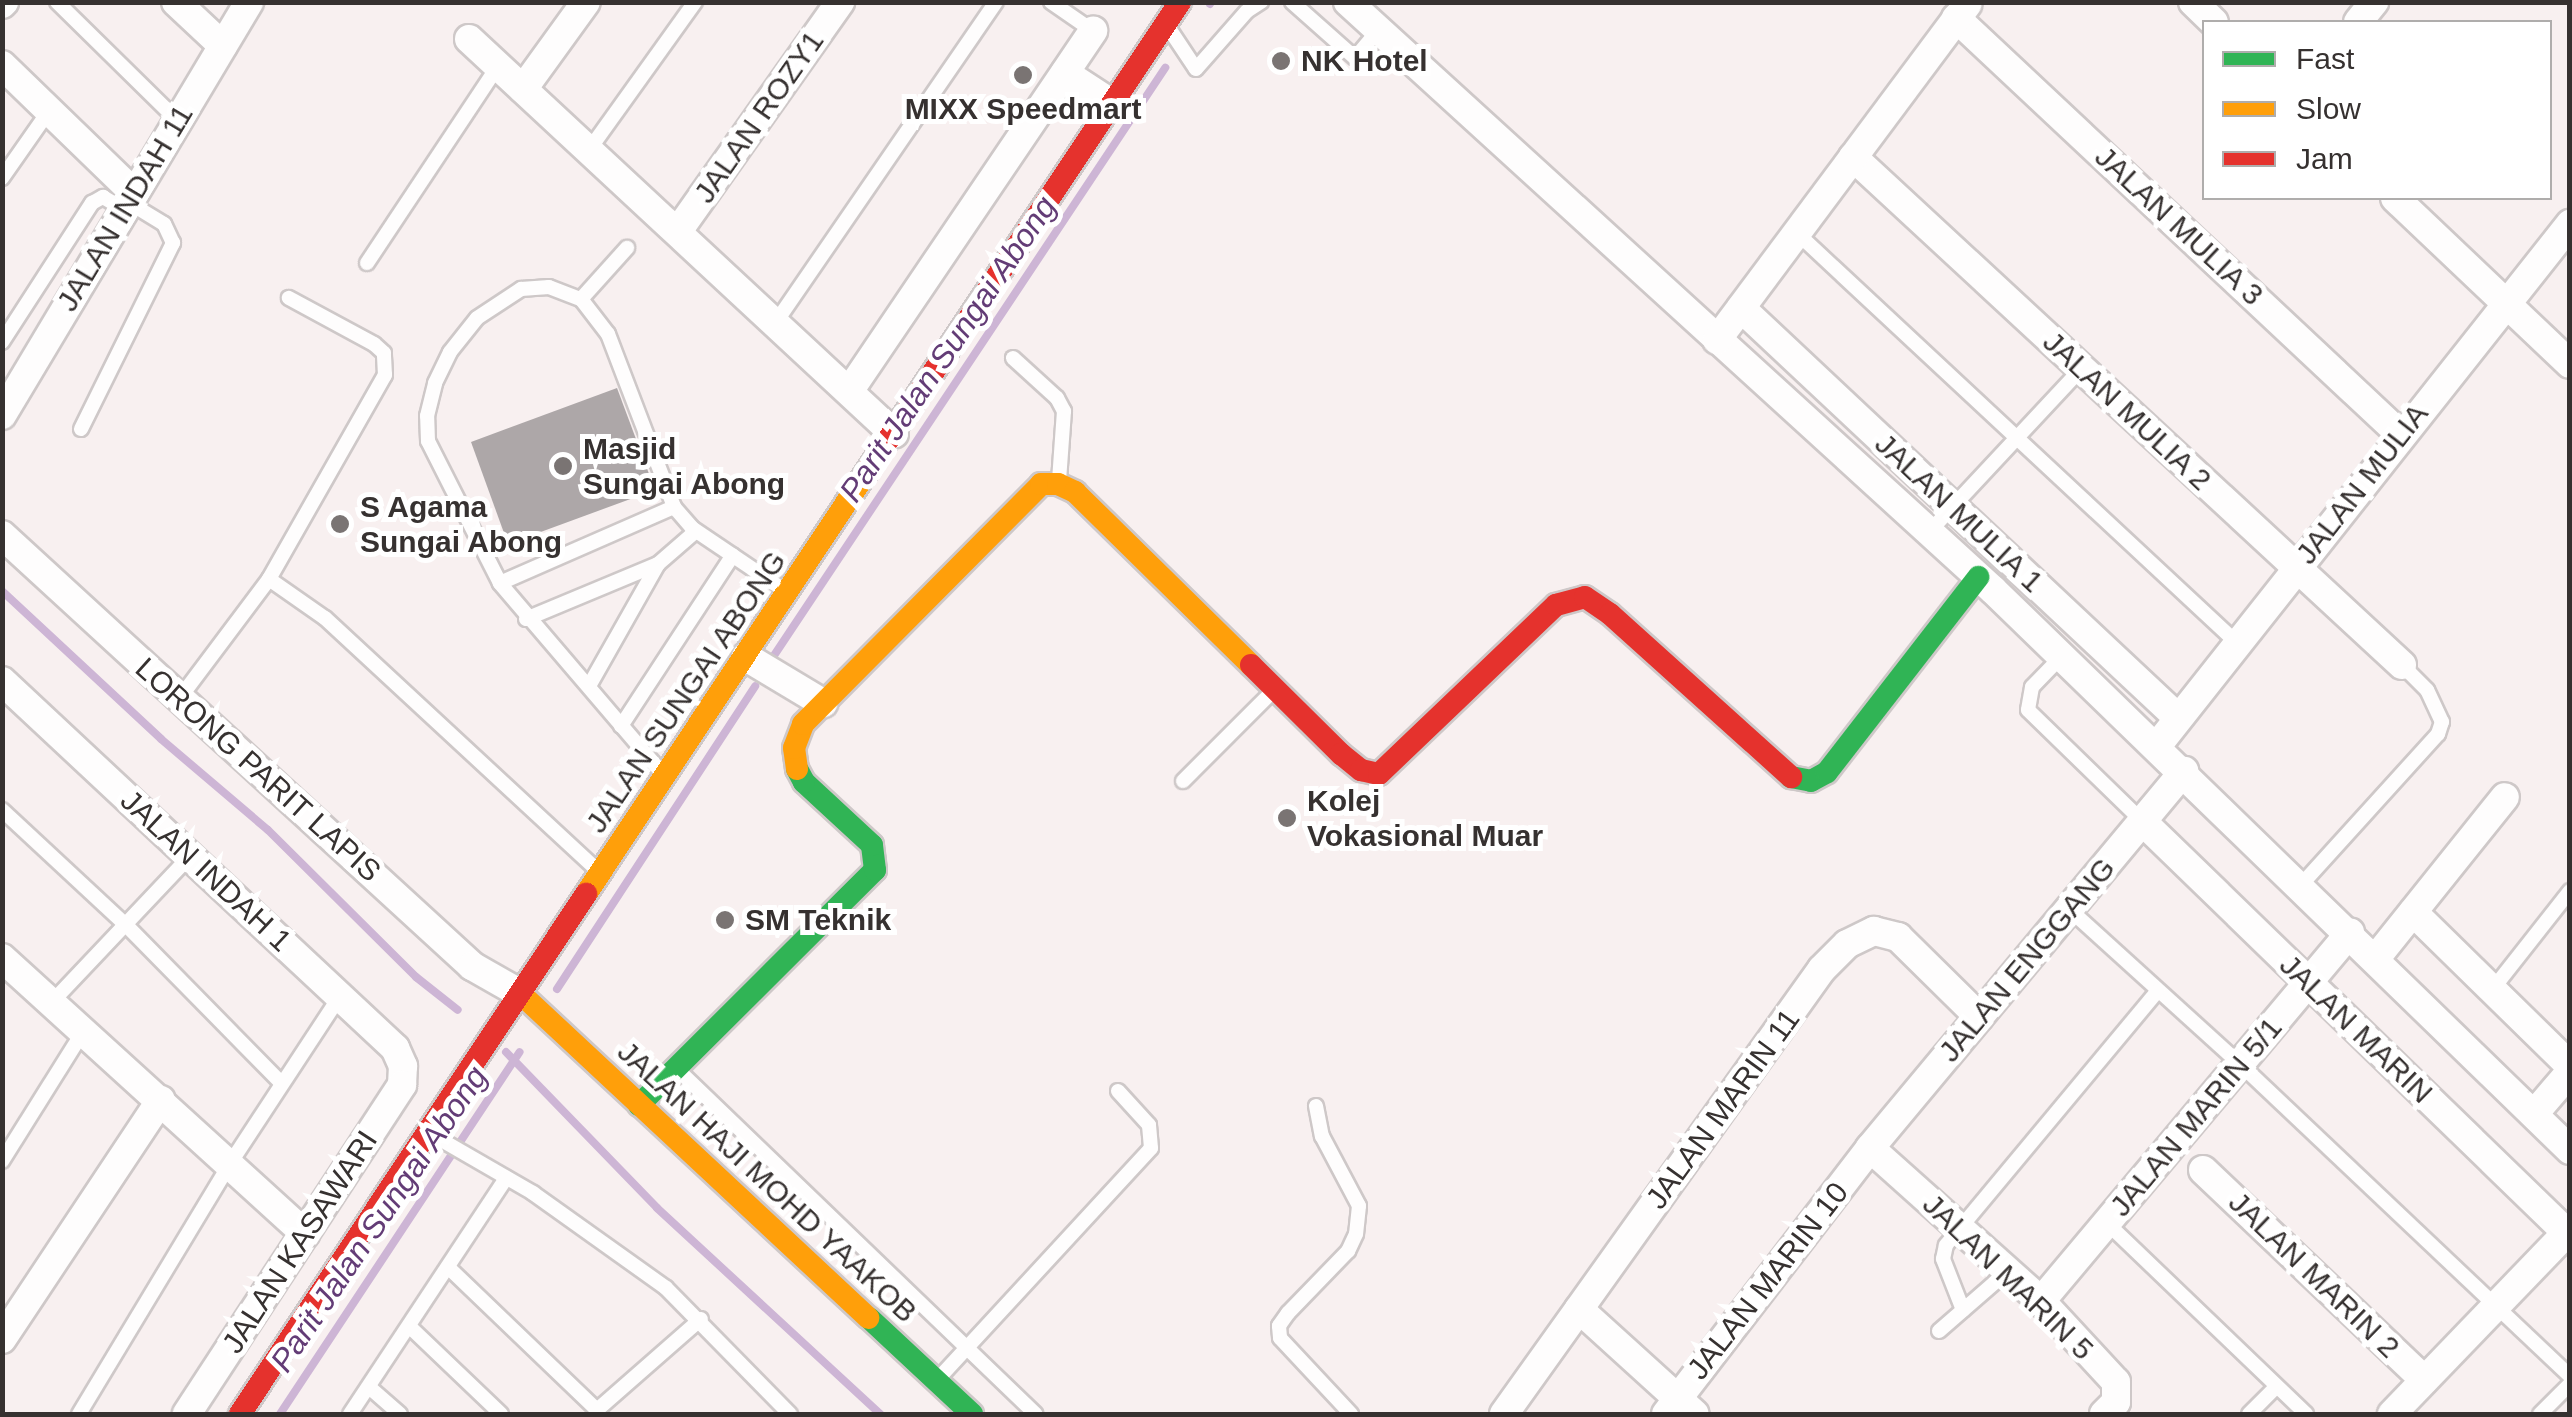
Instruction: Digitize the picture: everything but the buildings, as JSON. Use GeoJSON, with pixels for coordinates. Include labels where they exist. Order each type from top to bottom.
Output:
{"type":"FeatureCollection","features":[{"type":"Feature","properties":{"kind":"street"},"geometry":{"type":"LineString","coordinates":[[176,2],[223,46]]}},
{"type":"Feature","properties":{"kind":"street","name":"JALAN INDAH 11"},"geometry":{"type":"LineString","coordinates":[[3,411],[249,2]]}},
{"type":"Feature","properties":{"kind":"street"},"geometry":{"type":"LineString","coordinates":[[523,89],[586,2]]}},
{"type":"Feature","properties":{"kind":"street","name":"JALAN ROZY1"},"geometry":{"type":"LineString","coordinates":[[678,231],[840,2]]}},
{"type":"Feature","properties":{"kind":"street","name":"JALAN SUNGAI ABONG"},"geometry":{"type":"LineString","coordinates":[[240,1414],[437,1137],[521,994],[1180,2]]}},
{"type":"Feature","properties":{"kind":"street"},"geometry":{"type":"LineString","coordinates":[[1348,2],[1978,577],[2184,771],[2570,1150]]}},
{"type":"Feature","properties":{"kind":"street"},"geometry":{"type":"LineString","coordinates":[[2193,2],[2212,20]]}},
{"type":"Feature","properties":{"kind":"street"},"geometry":{"type":"LineString","coordinates":[[1717,340],[1962,10]]}},
{"type":"Feature","properties":{"kind":"street","name":"JALAN MULIA 3"},"geometry":{"type":"LineString","coordinates":[[1962,10],[2401,435]]}},
{"type":"Feature","properties":{"kind":"street"},"geometry":{"type":"LineString","coordinates":[[850,390],[1092,32]]}},
{"type":"Feature","properties":{"kind":"street"},"geometry":{"type":"LineString","coordinates":[[469,39],[894,434]]}},
{"type":"Feature","properties":{"kind":"street"},"geometry":{"type":"LineString","coordinates":[[2,66],[49,111],[128,201]]}},
{"type":"Feature","properties":{"kind":"street"},"geometry":{"type":"LineString","coordinates":[[1065,72],[1114,105]]}},
{"type":"Feature","properties":{"kind":"street","name":"JALAN MULIA 2"},"geometry":{"type":"LineString","coordinates":[[1852,157],[2402,665]]}},
{"type":"Feature","properties":{"kind":"street"},"geometry":{"type":"LineString","coordinates":[[2397,200],[2570,364]]}},
{"type":"Feature","properties":{"kind":"street","name":"JALAN MULIA"},"geometry":{"type":"LineString","coordinates":[[2156,746],[2570,224]]}},
{"type":"Feature","properties":{"kind":"street","name":"JALAN MULIA 1"},"geometry":{"type":"LineString","coordinates":[[1741,308],[2178,718]]}},
{"type":"Feature","properties":{"kind":"street"},"geometry":{"type":"LineString","coordinates":[[639,1104],[875,870],[872,845],[804,782],[795,765],[794,748],[803,724],[1041,484],[1058,484],[1075,492],[1341,754],[1362,770],[1378,774],[1395,763],[1556,605],[1585,598],[1610,614],[1796,781],[1812,781],[1826,772],[1978,577]]}},
{"type":"Feature","properties":{"kind":"street","name":"LORONG PARIT LAPIS"},"geometry":{"type":"LineString","coordinates":[[2,536],[472,966],[521,994]]}},
{"type":"Feature","properties":{"kind":"street"},"geometry":{"type":"LineString","coordinates":[[746,657],[822,703]]}},
{"type":"Feature","properties":{"kind":"street","name":"JALAN INDAH 1"},"geometry":{"type":"LineString","coordinates":[[3,683],[395,1048],[403,1066]]}},
{"type":"Feature","properties":{"kind":"street","name":"JALAN ENGGANG"},"geometry":{"type":"LineString","coordinates":[[1870,1148],[2184,771]]}},
{"type":"Feature","properties":{"kind":"street"},"geometry":{"type":"LineString","coordinates":[[2376,958],[2505,797]]}},
{"type":"Feature","properties":{"kind":"street","name":"JALAN MARIN"},"geometry":{"type":"LineString","coordinates":[[2143,822],[2568,1232]]}},
{"type":"Feature","properties":{"kind":"street"},"geometry":{"type":"LineString","coordinates":[[2413,912],[2570,1069],[2534,1114]]}},
{"type":"Feature","properties":{"kind":"street","name":"JALAN MARIN 11"},"geometry":{"type":"LineString","coordinates":[[1504,1414],[1822,969],[1847,944],[1874,931],[1898,937],[1979,1017]]}},
{"type":"Feature","properties":{"kind":"street","name":"JALAN MARIN 5/1"},"geometry":{"type":"LineString","coordinates":[[2041,1302],[2350,933]]}},
{"type":"Feature","properties":{"kind":"street"},"geometry":{"type":"LineString","coordinates":[[5,968],[52,1002],[305,1234]]}},
{"type":"Feature","properties":{"kind":"street","name":"JALAN HAJI MOHD YAAKOB"},"geometry":{"type":"LineString","coordinates":[[521,994],[972,1414]]}},
{"type":"Feature","properties":{"kind":"street","name":"JALAN KASAWARI"},"geometry":{"type":"LineString","coordinates":[[187,1414],[402,1085],[403,1066]]}},
{"type":"Feature","properties":{"kind":"street"},"geometry":{"type":"LineString","coordinates":[[2,1340],[161,1100]]}},
{"type":"Feature","properties":{"kind":"street","name":"JALAN MARIN 5"},"geometry":{"type":"LineString","coordinates":[[1870,1148],[2041,1302],[2116,1382],[2116,1402],[2104,1414]]}},
{"type":"Feature","properties":{"kind":"street","name":"JALAN MARIN 10"},"geometry":{"type":"LineString","coordinates":[[1679,1409],[1870,1148]]}},
{"type":"Feature","properties":{"kind":"street","name":"JALAN MARIN 2"},"geometry":{"type":"LineString","coordinates":[[2203,1170],[2424,1380]]}},
{"type":"Feature","properties":{"kind":"street"},"geometry":{"type":"LineString","coordinates":[[2392,1414],[2568,1232]]}},
{"type":"Feature","properties":{"kind":"street"},"geometry":{"type":"LineString","coordinates":[[1580,1309],[1679,1409]]}},
{"type":"Feature","properties":{"kind":"lane"},"geometry":{"type":"LineString","coordinates":[[57,2],[177,120]]}},
{"type":"Feature","properties":{"kind":"lane"},"geometry":{"type":"LineString","coordinates":[[589,150],[695,2]]}},
{"type":"Feature","properties":{"kind":"lane"},"geometry":{"type":"LineString","coordinates":[[776,322],[996,2]]}},
{"type":"Feature","properties":{"kind":"lane"},"geometry":{"type":"LineString","coordinates":[[1052,2],[1092,32]]}},
{"type":"Feature","properties":{"kind":"lane"},"geometry":{"type":"LineString","coordinates":[[1167,25],[1196,69],[1247,11],[1261,2]]}},
{"type":"Feature","properties":{"kind":"lane"},"geometry":{"type":"LineString","coordinates":[[1292,2],[1355,58],[1378,31]]}},
{"type":"Feature","properties":{"kind":"lane"},"geometry":{"type":"LineString","coordinates":[[367,263],[498,66]]}},
{"type":"Feature","properties":{"kind":"lane"},"geometry":{"type":"LineString","coordinates":[[2,178],[49,111]]}},
{"type":"Feature","properties":{"kind":"lane"},"geometry":{"type":"LineString","coordinates":[[2,342],[92,203],[102,197],[128,201],[164,224],[173,243],[81,429]]}},
{"type":"Feature","properties":{"kind":"lane"},"geometry":{"type":"LineString","coordinates":[[1797,232],[2237,644]]}},
{"type":"Feature","properties":{"kind":"lane"},"geometry":{"type":"LineString","coordinates":[[581,300],[627,248]]}},
{"type":"Feature","properties":{"kind":"lane"},"geometry":{"type":"LineString","coordinates":[[665,777],[589,686],[526,619],[500,583],[428,441],[434,383],[450,352],[498,300],[521,289],[549,286],[581,300],[608,334],[674,507],[696,530],[788,593]]}},
{"type":"Feature","properties":{"kind":"lane"},"geometry":{"type":"LineString","coordinates":[[180,699],[269,579],[385,375],[384,353],[374,344],[289,298]]}},
{"type":"Feature","properties":{"kind":"lane"},"geometry":{"type":"LineString","coordinates":[[1013,358],[1057,398],[1064,411],[1058,484]]}},
{"type":"Feature","properties":{"kind":"lane"},"geometry":{"type":"LineString","coordinates":[[1929,532],[2081,369]]}},
{"type":"Feature","properties":{"kind":"lane"},"geometry":{"type":"LineString","coordinates":[[500,583],[674,507]]}},
{"type":"Feature","properties":{"kind":"lane"},"geometry":{"type":"LineString","coordinates":[[589,686],[658,564],[696,530]]}},
{"type":"Feature","properties":{"kind":"lane"},"geometry":{"type":"LineString","coordinates":[[621,726],[733,555]]}},
{"type":"Feature","properties":{"kind":"lane"},"geometry":{"type":"LineString","coordinates":[[526,619],[658,564]]}},
{"type":"Feature","properties":{"kind":"lane"},"geometry":{"type":"LineString","coordinates":[[269,579],[325,618],[601,874]]}},
{"type":"Feature","properties":{"kind":"lane"},"geometry":{"type":"LineString","coordinates":[[2062,656],[2032,687],[2028,710],[2143,822]]}},
{"type":"Feature","properties":{"kind":"lane"},"geometry":{"type":"LineString","coordinates":[[2301,886],[2438,734],[2442,722],[2428,690],[2402,665]]}},
{"type":"Feature","properties":{"kind":"lane"},"geometry":{"type":"LineString","coordinates":[[1182,781],[1275,688]]}},
{"type":"Feature","properties":{"kind":"lane"},"geometry":{"type":"LineString","coordinates":[[2,810],[127,926],[282,1084]]}},
{"type":"Feature","properties":{"kind":"lane"},"geometry":{"type":"LineString","coordinates":[[52,1002],[190,856]]}},
{"type":"Feature","properties":{"kind":"lane"},"geometry":{"type":"LineString","coordinates":[[2492,990],[2570,891]]}},
{"type":"Feature","properties":{"kind":"lane"},"geometry":{"type":"LineString","coordinates":[[2069,910],[2240,1064],[2570,1376]]}},
{"type":"Feature","properties":{"kind":"lane"},"geometry":{"type":"LineString","coordinates":[[1964,1310],[1943,1259],[1958,1227],[2158,991]]}},
{"type":"Feature","properties":{"kind":"lane"},"geometry":{"type":"LineString","coordinates":[[79,1414],[230,1165],[340,996]]}},
{"type":"Feature","properties":{"kind":"lane"},"geometry":{"type":"LineString","coordinates":[[2,1161],[83,1032]]}},
{"type":"Feature","properties":{"kind":"lane"},"geometry":{"type":"LineString","coordinates":[[676,1068],[1035,1414]]}},
{"type":"Feature","properties":{"kind":"lane"},"geometry":{"type":"LineString","coordinates":[[936,1381],[1150,1148],[1149,1125],[1118,1090]]}},
{"type":"Feature","properties":{"kind":"lane"},"geometry":{"type":"LineString","coordinates":[[1316,1106],[1328,1151],[1359,1206],[1356,1234],[1348,1251],[1288,1313],[1279,1326],[1280,1338],[1351,1414]]}},
{"type":"Feature","properties":{"kind":"lane"},"geometry":{"type":"LineString","coordinates":[[437,1137],[506,1178],[666,1288],[790,1414]]}},
{"type":"Feature","properties":{"kind":"lane"},"geometry":{"type":"LineString","coordinates":[[350,1414],[450,1270],[506,1178]]}},
{"type":"Feature","properties":{"kind":"lane"},"geometry":{"type":"LineString","coordinates":[[2107,1223],[2306,1414]]}},
{"type":"Feature","properties":{"kind":"lane"},"geometry":{"type":"LineString","coordinates":[[450,1270],[594,1412],[701,1320]]}},
{"type":"Feature","properties":{"kind":"lane"},"geometry":{"type":"LineString","coordinates":[[1939,1330],[2008,1271]]}},
{"type":"Feature","properties":{"kind":"lane"},"geometry":{"type":"LineString","coordinates":[[410,1327],[501,1414]]}},
{"type":"Feature","properties":{"kind":"lane"},"geometry":{"type":"LineString","coordinates":[[2540,1414],[2570,1384]]}},
{"type":"Feature","properties":{"kind":"lane"},"geometry":{"type":"LineString","coordinates":[[369,1387],[400,1414]]}},
{"type":"Feature","properties":{"kind":"lane"},"geometry":{"type":"LineString","coordinates":[[2249,1414],[2276,1387]]}},
{"type":"Feature","properties":{"kind":"waterway","name":"Parit Jalan Sungai Abong"},"geometry":{"type":"LineString","coordinates":[[773,657],[1165,68]]}},
{"type":"Feature","properties":{"kind":"waterway"},"geometry":{"type":"LineString","coordinates":[[2,591],[161,739],[268,830],[416,977],[458,1010]]}},
{"type":"Feature","properties":{"kind":"waterway","name":"Parit Jalan Sungai Abong"},"geometry":{"type":"LineString","coordinates":[[557,989],[755,686]]}},
{"type":"Feature","properties":{"kind":"waterway"},"geometry":{"type":"LineString","coordinates":[[506,1052],[657,1208],[880,1414]]}},
{"type":"Feature","properties":{"kind":"waterway","name":"Parit Jalan Sungai Abong"},"geometry":{"type":"LineString","coordinates":[[280,1414],[520,1052]]}},
{"type":"Feature","properties":{"kind":"traffic: fast"},"geometry":{"type":"LineString","coordinates":[[1791,777],[1811,781],[1827,772],[1978,577]]}},
{"type":"Feature","properties":{"kind":"traffic: fast"},"geometry":{"type":"LineString","coordinates":[[639,1105],[875,870],[872,845],[804,782],[797,769]]}},
{"type":"Feature","properties":{"kind":"traffic: fast"},"geometry":{"type":"LineString","coordinates":[[869,1318],[972,1414]]}},
{"type":"Feature","properties":{"kind":"traffic: slow"},"geometry":{"type":"LineString","coordinates":[[586,894],[866,473]]}},
{"type":"Feature","properties":{"kind":"traffic: slow"},"geometry":{"type":"LineString","coordinates":[[797,769],[794,748],[803,724],[1041,484],[1058,484],[1075,492],[1251,665]]}},
{"type":"Feature","properties":{"kind":"traffic: slow"},"geometry":{"type":"LineString","coordinates":[[521,994],[869,1318]]}},
{"type":"Feature","properties":{"kind":"traffic: jam"},"geometry":{"type":"LineString","coordinates":[[866,473],[1180,2]]}},
{"type":"Feature","properties":{"kind":"traffic: jam"},"geometry":{"type":"LineString","coordinates":[[1251,665],[1341,754],[1361,770],[1379,774],[1556,605],[1585,597],[1610,614],[1791,777]]}},
{"type":"Feature","properties":{"kind":"traffic: jam"},"geometry":{"type":"LineString","coordinates":[[240,1414],[586,894]]}},
{"type":"Feature","properties":{"kind":"place","name":"NK Hotel"},"geometry":{"type":"Point","coordinates":[1281,61]}},
{"type":"Feature","properties":{"kind":"place","name":"MIXX Speedmart"},"geometry":{"type":"Point","coordinates":[1023,75]}},
{"type":"Feature","properties":{"kind":"place","name":"Masjid Sungai Abong"},"geometry":{"type":"Point","coordinates":[563,466]}},
{"type":"Feature","properties":{"kind":"place","name":"S Agama Sungai Abong"},"geometry":{"type":"Point","coordinates":[340,524]}},
{"type":"Feature","properties":{"kind":"place","name":"Kolej Vokasional Muar"},"geometry":{"type":"Point","coordinates":[1287,818]}},
{"type":"Feature","properties":{"kind":"place","name":"SM Teknik"},"geometry":{"type":"Point","coordinates":[725,920]}}]}
